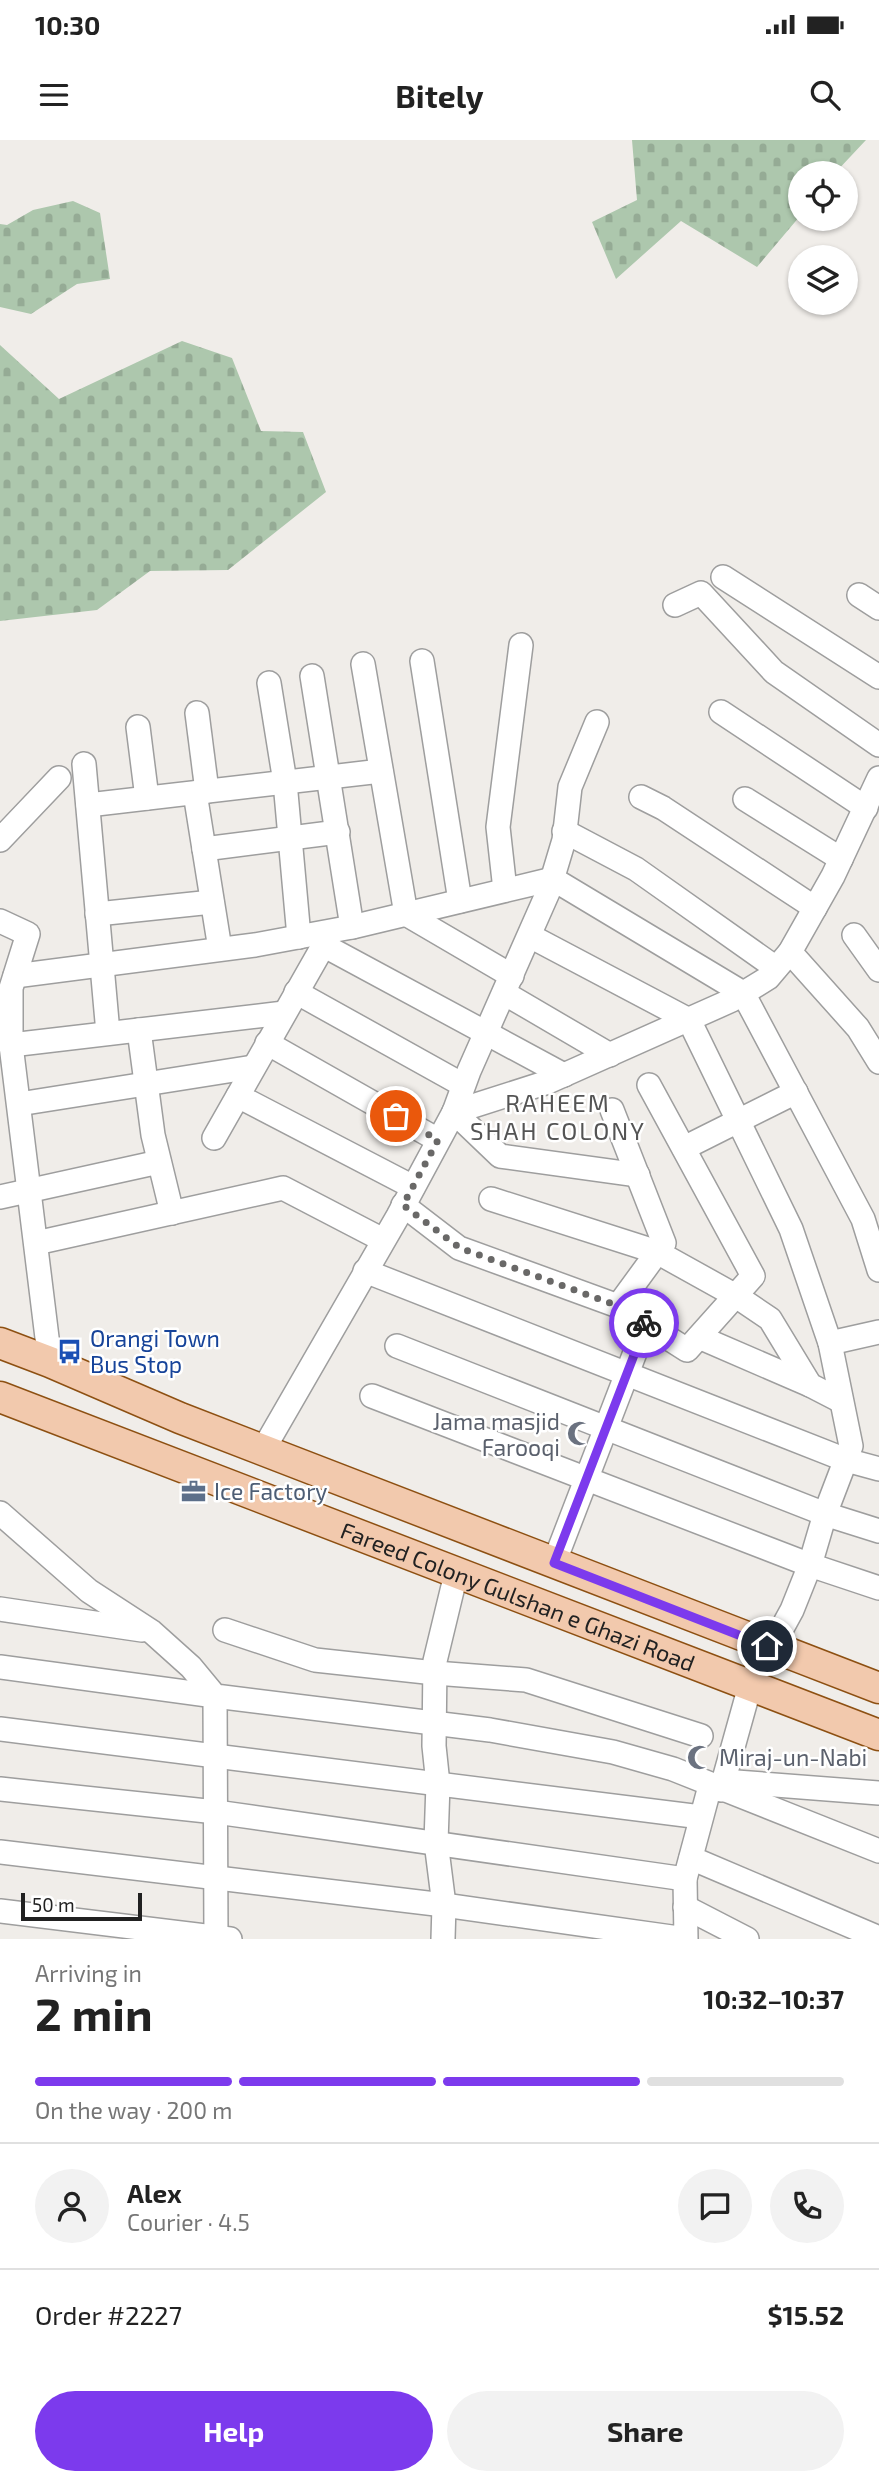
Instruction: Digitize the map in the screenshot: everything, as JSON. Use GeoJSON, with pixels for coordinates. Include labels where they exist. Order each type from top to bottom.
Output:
{"type":"FeatureCollection","features":[{"type":"Feature","properties":{"kind":"main road","name":"Fareed Colony Gulshan e Ghazi Road"},"geometry":{"type":"LineString","coordinates":[[0,1343],[180,1418],[879,1688]]}},
{"type":"Feature","properties":{"kind":"main road","name":"Fareed Colony Gulshan e Ghazi Road"},"geometry":{"type":"LineString","coordinates":[[0,1397],[879,1735]]}},
{"type":"Feature","properties":{"kind":"main road"},"geometry":{"type":"LineString","coordinates":[[165,1461],[180,1418]]}},
{"type":"Feature","properties":{"kind":"street"},"geometry":{"type":"LineString","coordinates":[[723,578],[879,677]]}},
{"type":"Feature","properties":{"kind":"street"},"geometry":{"type":"LineString","coordinates":[[675,605],[701,593],[774,672],[879,745]]}},
{"type":"Feature","properties":{"kind":"street"},"geometry":{"type":"LineString","coordinates":[[859,595],[879,608]]}},
{"type":"Feature","properties":{"kind":"street"},"geometry":{"type":"LineString","coordinates":[[505,890],[498,827],[521,645]]}},
{"type":"Feature","properties":{"kind":"street"},"geometry":{"type":"LineString","coordinates":[[422,661],[460,901]]}},
{"type":"Feature","properties":{"kind":"street"},"geometry":{"type":"LineString","coordinates":[[363,664],[406,914],[610,1055]]}},
{"type":"Feature","properties":{"kind":"street"},"geometry":{"type":"LineString","coordinates":[[214,1138],[296,992],[336,934],[338,832],[313,676]]}},
{"type":"Feature","properties":{"kind":"street"},"geometry":{"type":"LineString","coordinates":[[269,683],[285,782],[299,937]]}},
{"type":"Feature","properties":{"kind":"street"},"geometry":{"type":"LineString","coordinates":[[721,712],[866,808]]}},
{"type":"Feature","properties":{"kind":"street"},"geometry":{"type":"LineString","coordinates":[[197,713],[204,849],[220,949]]}},
{"type":"Feature","properties":{"kind":"street"},"geometry":{"type":"LineString","coordinates":[[263,1450],[454,1112],[463,1085],[553,879],[570,787],[597,722]]}},
{"type":"Feature","properties":{"kind":"street"},"geometry":{"type":"LineString","coordinates":[[138,727],[147,798]]}},
{"type":"Feature","properties":{"kind":"street"},"geometry":{"type":"LineString","coordinates":[[84,764],[108,1033]]}},
{"type":"Feature","properties":{"kind":"street"},"geometry":{"type":"LineString","coordinates":[[88,805],[381,771]]}},
{"type":"Feature","properties":{"kind":"street"},"geometry":{"type":"LineString","coordinates":[[0,840],[59,778]]}},
{"type":"Feature","properties":{"kind":"street"},"geometry":{"type":"LineString","coordinates":[[454,1112],[564,1075],[689,1020],[768,978],[783,960],[815,908],[879,778]]}},
{"type":"Feature","properties":{"kind":"street"},"geometry":{"type":"LineString","coordinates":[[641,797],[663,808],[815,908]]}},
{"type":"Feature","properties":{"kind":"street"},"geometry":{"type":"LineString","coordinates":[[745,799],[841,859]]}},
{"type":"Feature","properties":{"kind":"street"},"geometry":{"type":"LineString","coordinates":[[564,831],[636,869],[783,960],[871,1032],[879,1062]]}},
{"type":"Feature","properties":{"kind":"street"},"geometry":{"type":"LineString","coordinates":[[204,849],[338,832]]}},
{"type":"Feature","properties":{"kind":"street"},"geometry":{"type":"LineString","coordinates":[[15,976],[336,934],[406,914],[553,879],[743,993],[863,1219],[879,1270]]}},
{"type":"Feature","properties":{"kind":"street"},"geometry":{"type":"LineString","coordinates":[[97,914],[212,902]]}},
{"type":"Feature","properties":{"kind":"street"},"geometry":{"type":"LineString","coordinates":[[0,921],[28,934],[11,988],[6,1040],[19,1104],[50,1362]]}},
{"type":"Feature","properties":{"kind":"street"},"geometry":{"type":"LineString","coordinates":[[336,934],[486,1033],[564,1075]]}},
{"type":"Feature","properties":{"kind":"street"},"geometry":{"type":"LineString","coordinates":[[854,935],[879,970]]}},
{"type":"Feature","properties":{"kind":"street"},"geometry":{"type":"LineString","coordinates":[[0,1852],[444,1905],[685,1939],[688,1868],[701,1817],[718,1786],[750,1686],[767,1646],[780,1632],[792,1610],[851,1447],[830,1343],[791,1229],[689,1020],[530,936]]}},
{"type":"Feature","properties":{"kind":"street"},"geometry":{"type":"LineString","coordinates":[[296,992],[463,1085]]}},
{"type":"Feature","properties":{"kind":"street"},"geometry":{"type":"LineString","coordinates":[[6,1040],[139,1030],[284,1013]]}},
{"type":"Feature","properties":{"kind":"street"},"geometry":{"type":"LineString","coordinates":[[139,1030],[153,1135],[172,1213]]}},
{"type":"Feature","properties":{"kind":"street"},"geometry":{"type":"LineString","coordinates":[[267,1044],[438,1140]]}},
{"type":"Feature","properties":{"kind":"street"},"geometry":{"type":"LineString","coordinates":[[19,1104],[253,1068]]}},
{"type":"Feature","properties":{"kind":"street"},"geometry":{"type":"LineString","coordinates":[[237,1096],[408,1196],[460,1248],[618,1306],[687,1350],[753,1276],[649,1085]]}},
{"type":"Feature","properties":{"kind":"street"},"geometry":{"type":"LineString","coordinates":[[684,1148],[796,1092]]}},
{"type":"Feature","properties":{"kind":"street"},"geometry":{"type":"LineString","coordinates":[[612,1110],[664,1243],[618,1306]]}},
{"type":"Feature","properties":{"kind":"street"},"geometry":{"type":"LineString","coordinates":[[454,1112],[500,1156],[638,1175]]}},
{"type":"Feature","properties":{"kind":"street"},"geometry":{"type":"LineString","coordinates":[[0,1196],[159,1162]]}},
{"type":"Feature","properties":{"kind":"street"},"geometry":{"type":"LineString","coordinates":[[36,1243],[283,1188],[383,1240]]}},
{"type":"Feature","properties":{"kind":"street"},"geometry":{"type":"LineString","coordinates":[[491,1199],[657,1252],[736,1296],[769,1319],[810,1385]]}},
{"type":"Feature","properties":{"kind":"street"},"geometry":{"type":"LineString","coordinates":[[365,1271],[846,1460],[879,1469]]}},
{"type":"Feature","properties":{"kind":"street"},"geometry":{"type":"LineString","coordinates":[[554,1563],[646,1324]]}},
{"type":"Feature","properties":{"kind":"street"},"geometry":{"type":"LineString","coordinates":[[830,1343],[879,1332]]}},
{"type":"Feature","properties":{"kind":"street"},"geometry":{"type":"LineString","coordinates":[[699,1337],[841,1401]]}},
{"type":"Feature","properties":{"kind":"street"},"geometry":{"type":"LineString","coordinates":[[397,1346],[825,1514],[879,1531]]}},
{"type":"Feature","properties":{"kind":"street"},"geometry":{"type":"LineString","coordinates":[[372,1396],[810,1565],[879,1588]]}},
{"type":"Feature","properties":{"kind":"street"},"geometry":{"type":"LineString","coordinates":[[0,1513],[89,1591],[152,1632],[191,1667],[215,1696],[217,1878],[221,1938],[0,1911]]}},
{"type":"Feature","properties":{"kind":"street"},"geometry":{"type":"LineString","coordinates":[[443,1939],[444,1905],[436,1842],[438,1784],[434,1746],[435,1661],[456,1574]]}},
{"type":"Feature","properties":{"kind":"street"},"geometry":{"type":"LineString","coordinates":[[0,1609],[152,1632]]}},
{"type":"Feature","properties":{"kind":"street"},"geometry":{"type":"LineString","coordinates":[[225,1630],[315,1660],[526,1680],[701,1736]]}},
{"type":"Feature","properties":{"kind":"street"},"geometry":{"type":"LineString","coordinates":[[0,1667],[435,1722],[613,1752],[673,1769],[879,1852]]}},
{"type":"Feature","properties":{"kind":"street"},"geometry":{"type":"LineString","coordinates":[[0,1729],[701,1817]]}},
{"type":"Feature","properties":{"kind":"street"},"geometry":{"type":"LineString","coordinates":[[718,1786],[879,1793]]}},
{"type":"Feature","properties":{"kind":"street"},"geometry":{"type":"LineString","coordinates":[[0,1790],[216,1812],[436,1842],[688,1868],[879,1938]]}},
{"type":"Feature","properties":{"kind":"street"},"geometry":{"type":"LineString","coordinates":[[685,1907],[747,1939]]}},
{"type":"Feature","properties":{"kind":"green space"},"geometry":{"type":"Polygon","coordinates":[[[632,140],[866,140],[846,161],[788,161],[788,230],[757,267],[681,221],[616,279],[592,222],[637,200],[632,140]]]}},
{"type":"Feature","properties":{"kind":"green space"},"geometry":{"type":"Polygon","coordinates":[[[73,201],[100,213],[110,279],[77,284],[31,314],[0,307],[0,224],[7,225],[33,210],[73,201]]]}},
{"type":"Feature","properties":{"kind":"green space"},"geometry":{"type":"Polygon","coordinates":[[[182,341],[232,358],[261,431],[303,432],[326,492],[228,570],[150,571],[97,610],[0,621],[0,345],[59,399],[182,341]]]}},
{"type":"Feature","properties":{"kind":"way so far"},"geometry":{"type":"LineString","coordinates":[[396,1116],[438,1140],[403,1205],[460,1248],[618,1306],[644,1323]]}},
{"type":"Feature","properties":{"kind":"place","name":"Orangi Town Bus Stop"},"geometry":{"type":"Point","coordinates":[70,1351]}},
{"type":"Feature","properties":{"kind":"place","name":"Jama masjid Farooqi"},"geometry":{"type":"Point","coordinates":[580,1434]}},
{"type":"Feature","properties":{"kind":"place","name":"Ice Factory"},"geometry":{"type":"Point","coordinates":[194,1491]}},
{"type":"Feature","properties":{"kind":"place","name":"Miraj-un-Nabi"},"geometry":{"type":"Point","coordinates":[699,1757]}},
{"type":"Feature","properties":{"kind":"district","name":"RAHEEM SHAH COLONY"},"geometry":{"type":"Point","coordinates":[558,1116]}},
{"type":"Feature","properties":{"kind":"route"},"geometry":{"type":"LineString","coordinates":[[644,1323],[646,1324],[554,1563],[767,1646]]}}]}
